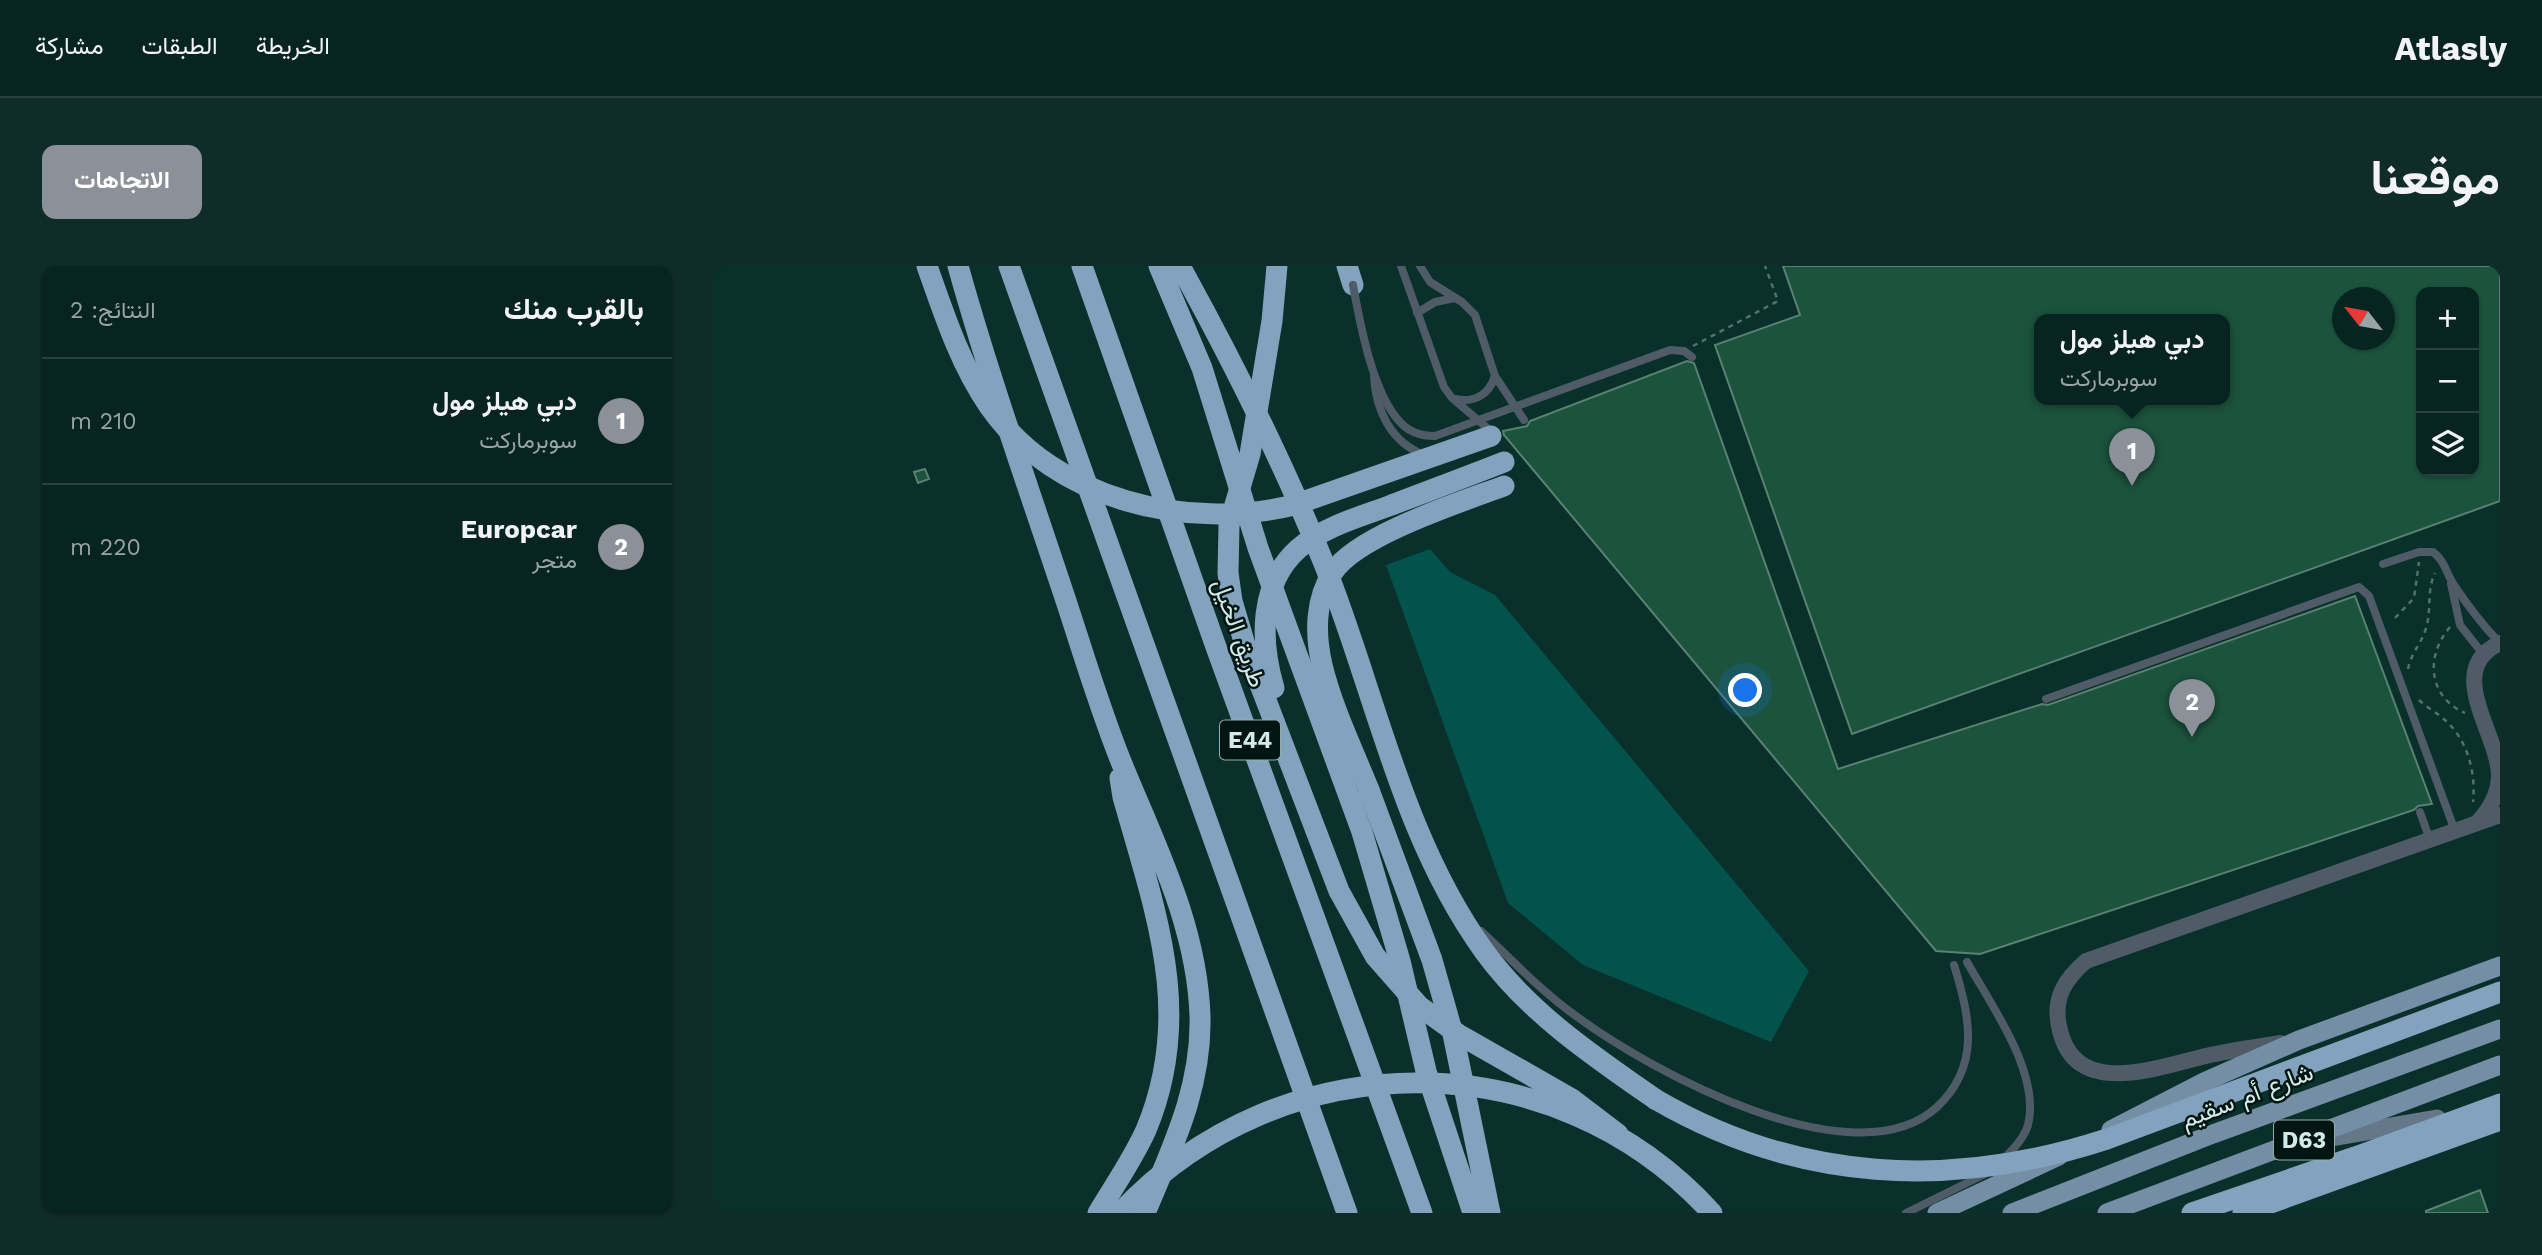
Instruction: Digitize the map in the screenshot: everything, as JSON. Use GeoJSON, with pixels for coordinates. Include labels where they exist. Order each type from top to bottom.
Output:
{"type":"FeatureCollection","features":[{"type":"Feature","properties":{"kind":"highway"},"geometry":{"type":"LineString","coordinates":[[927,266],[953,340],[990,408],[1017,438],[1049,463],[1126,502],[1166,512],[1266,512],[1495,444]]}},
{"type":"Feature","properties":{"kind":"highway"},"geometry":{"type":"LineString","coordinates":[[958,266],[1005,419],[1120,759],[1163,860],[1190,938],[1200,1017],[1195,1079],[1182,1127],[1145,1213]]}},
{"type":"Feature","properties":{"kind":"highway","name":"E44"},"geometry":{"type":"LineString","coordinates":[[1009,266],[1347,1213]]}},
{"type":"Feature","properties":{"kind":"highway","name":"طريق الخيل"},"geometry":{"type":"LineString","coordinates":[[1082,266],[1216,647],[1422,1213]]}},
{"type":"Feature","properties":{"kind":"highway"},"geometry":{"type":"LineString","coordinates":[[1159,266],[1202,368],[1258,548],[1362,832],[1394,938],[1426,1071],[1474,1213]]}},
{"type":"Feature","properties":{"kind":"highway"},"geometry":{"type":"LineString","coordinates":[[1180,266],[1234,364],[1323,561],[1406,799],[1456,906],[1490,960],[1537,1009],[1585,1051],[1655,1099],[1734,1139],[1820,1163],[1907,1171],[1994,1166],[2051,1155],[2107,1139],[2500,992]]}},
{"type":"Feature","properties":{"kind":"highway"},"geometry":{"type":"LineString","coordinates":[[1277,266],[1273,309],[1250,454],[1231,516],[1227,551],[1232,601],[1241,633],[1346,908],[1370,948],[1407,995],[1444,1026],[1572,1099],[1673,1173],[1712,1213]]}},
{"type":"Feature","properties":{"kind":"highway"},"geometry":{"type":"LineString","coordinates":[[1297,778],[1264,641],[1266,610],[1281,571],[1298,549],[1328,530],[1495,444]]}},
{"type":"Feature","properties":{"kind":"highway"},"geometry":{"type":"LineString","coordinates":[[1490,1213],[1453,1034],[1432,960],[1322,666],[1318,624],[1324,589],[1337,566],[1350,555],[1407,523],[1504,486]]}},
{"type":"Feature","properties":{"kind":"highway"},"geometry":{"type":"LineString","coordinates":[[1098,1213],[1133,1156],[1153,1111],[1164,1068],[1170,1017],[1163,937],[1123,797],[1120,759]]}},
{"type":"Feature","properties":{"kind":"highway"},"geometry":{"type":"LineString","coordinates":[[1120,1213],[1173,1164],[1228,1129],[1295,1101],[1355,1087],[1420,1083],[1475,1087],[1566,1112],[1618,1134]]}},
{"type":"Feature","properties":{"kind":"highway"},"geometry":{"type":"LineString","coordinates":[[2192,1213],[2500,1104]]}},
{"type":"Feature","properties":{"kind":"highway"},"geometry":{"type":"LineString","coordinates":[[2243,1213],[2500,1120]]}},
{"type":"Feature","properties":{"kind":"main road"},"geometry":{"type":"LineString","coordinates":[[1937,1213],[2017,1178],[2204,1082],[2299,1040],[2500,967]]}},
{"type":"Feature","properties":{"kind":"main road","name":"شارع أم سقيم"},"geometry":{"type":"LineString","coordinates":[[2012,1213],[2213,1134],[2500,1029]]}},
{"type":"Feature","properties":{"kind":"main road","name":"D63"},"geometry":{"type":"LineString","coordinates":[[2107,1213],[2500,1065]]}},
{"type":"Feature","properties":{"kind":"main road"},"geometry":{"type":"LineString","coordinates":[[2300,1142],[2414,1125],[2500,1104]]}},
{"type":"Feature","properties":{"kind":"street"},"geometry":{"type":"LineString","coordinates":[[2466,827],[2493,801],[2497,789],[2499,763],[2483,718],[2473,678],[2483,654],[2500,643]]}},
{"type":"Feature","properties":{"kind":"street"},"geometry":{"type":"LineString","coordinates":[[2299,1040],[2216,1054],[2127,1074],[2107,1074],[2087,1067],[2071,1053],[2061,1035],[2057,1014],[2059,993],[2070,975],[2086,961],[2500,815]]}},
{"type":"Feature","properties":{"kind":"lane"},"geometry":{"type":"LineString","coordinates":[[1351,272],[1374,370],[1375,387],[1391,432],[1410,450],[1422,455],[1448,458],[1495,444],[1452,398],[1441,381],[1401,266]]}},
{"type":"Feature","properties":{"kind":"lane"},"geometry":{"type":"LineString","coordinates":[[1420,266],[1430,282],[1475,315],[1495,376],[1524,420]]}},
{"type":"Feature","properties":{"kind":"lane"},"geometry":{"type":"LineString","coordinates":[[1417,313],[1435,302],[1455,298]]}},
{"type":"Feature","properties":{"kind":"lane"},"geometry":{"type":"LineString","coordinates":[[1374,370],[1400,423],[1410,431],[1435,436],[1670,349],[1684,351],[1692,358]]}},
{"type":"Feature","properties":{"kind":"lane"},"geometry":{"type":"LineString","coordinates":[[1452,398],[1465,401],[1479,397],[1489,389],[1495,376]]}},
{"type":"Feature","properties":{"kind":"lane"},"geometry":{"type":"LineString","coordinates":[[2383,565],[2419,552],[2433,552],[2444,562],[2451,581],[2458,621],[2465,635],[2483,654]]}},
{"type":"Feature","properties":{"kind":"lane"},"geometry":{"type":"LineString","coordinates":[[2451,581],[2473,614],[2500,643]]}},
{"type":"Feature","properties":{"kind":"lane"},"geometry":{"type":"LineString","coordinates":[[2046,699],[2359,587],[2369,596],[2466,827]]}},
{"type":"Feature","properties":{"kind":"lane"},"geometry":{"type":"LineString","coordinates":[[2420,813],[2430,839]]}},
{"type":"Feature","properties":{"kind":"lane"},"geometry":{"type":"LineString","coordinates":[[1456,906],[1551,997],[1657,1069],[1734,1103],[1790,1120],[1847,1132],[1877,1132],[1905,1127],[1934,1110],[1956,1086],[1967,1061],[1970,1039],[1963,994],[1954,965]]}},
{"type":"Feature","properties":{"kind":"lane"},"geometry":{"type":"LineString","coordinates":[[1906,1213],[1996,1166],[2014,1148],[2027,1127],[2030,1099],[2023,1069],[1967,962]]}},
{"type":"Feature","properties":{"kind":"path"},"geometry":{"type":"LineString","coordinates":[[1684,351],[1778,301],[1765,266]]}},
{"type":"Feature","properties":{"kind":"path"},"geometry":{"type":"LineString","coordinates":[[2395,618],[2414,598],[2418,583],[2419,552]]}},
{"type":"Feature","properties":{"kind":"path"},"geometry":{"type":"LineString","coordinates":[[2408,677],[2411,656],[2428,622],[2431,581],[2444,562]]}},
{"type":"Feature","properties":{"kind":"path"},"geometry":{"type":"LineString","coordinates":[[2458,621],[2438,644],[2432,664],[2436,684],[2454,708],[2483,718]]}},
{"type":"Feature","properties":{"kind":"path"},"geometry":{"type":"LineString","coordinates":[[2415,696],[2447,722],[2465,747],[2472,769],[2474,792],[2466,827]]}},
{"type":"Feature","properties":{"kind":"water"},"geometry":{"type":"Polygon","coordinates":[[[1430,549],[1450,572],[1495,595],[1809,971],[1771,1042],[1583,965],[1508,903],[1386,565],[1430,549]]]}},
{"type":"Feature","properties":{"kind":"building"},"geometry":{"type":"Polygon","coordinates":[[[1783,266],[2500,266],[2500,501],[1852,734],[1715,345],[1800,315],[1783,266]]]}},
{"type":"Feature","properties":{"kind":"building"},"geometry":{"type":"Polygon","coordinates":[[[1687,361],[1694,363],[1838,769],[2042,704],[2048,705],[2355,596],[2432,804],[2418,806],[2414,810],[1980,954],[1936,951],[1504,435],[1503,431],[1527,426],[1530,421],[1687,361]]]}},
{"type":"Feature","properties":{"kind":"building"},"geometry":{"type":"Polygon","coordinates":[[[925,469],[929,479],[918,483],[914,472],[925,469]]]}},
{"type":"Feature","properties":{"kind":"building"},"geometry":{"type":"Polygon","coordinates":[[[2480,1190],[2488,1213],[2426,1213],[2426,1211],[2480,1190]]]}},
{"type":"Feature","properties":{"kind":"place","name":"دبي هيلز مول"},"geometry":{"type":"Point","coordinates":[2132,486]}},
{"type":"Feature","properties":{"kind":"place","name":"Europcar"},"geometry":{"type":"Point","coordinates":[2192,737]}}]}
